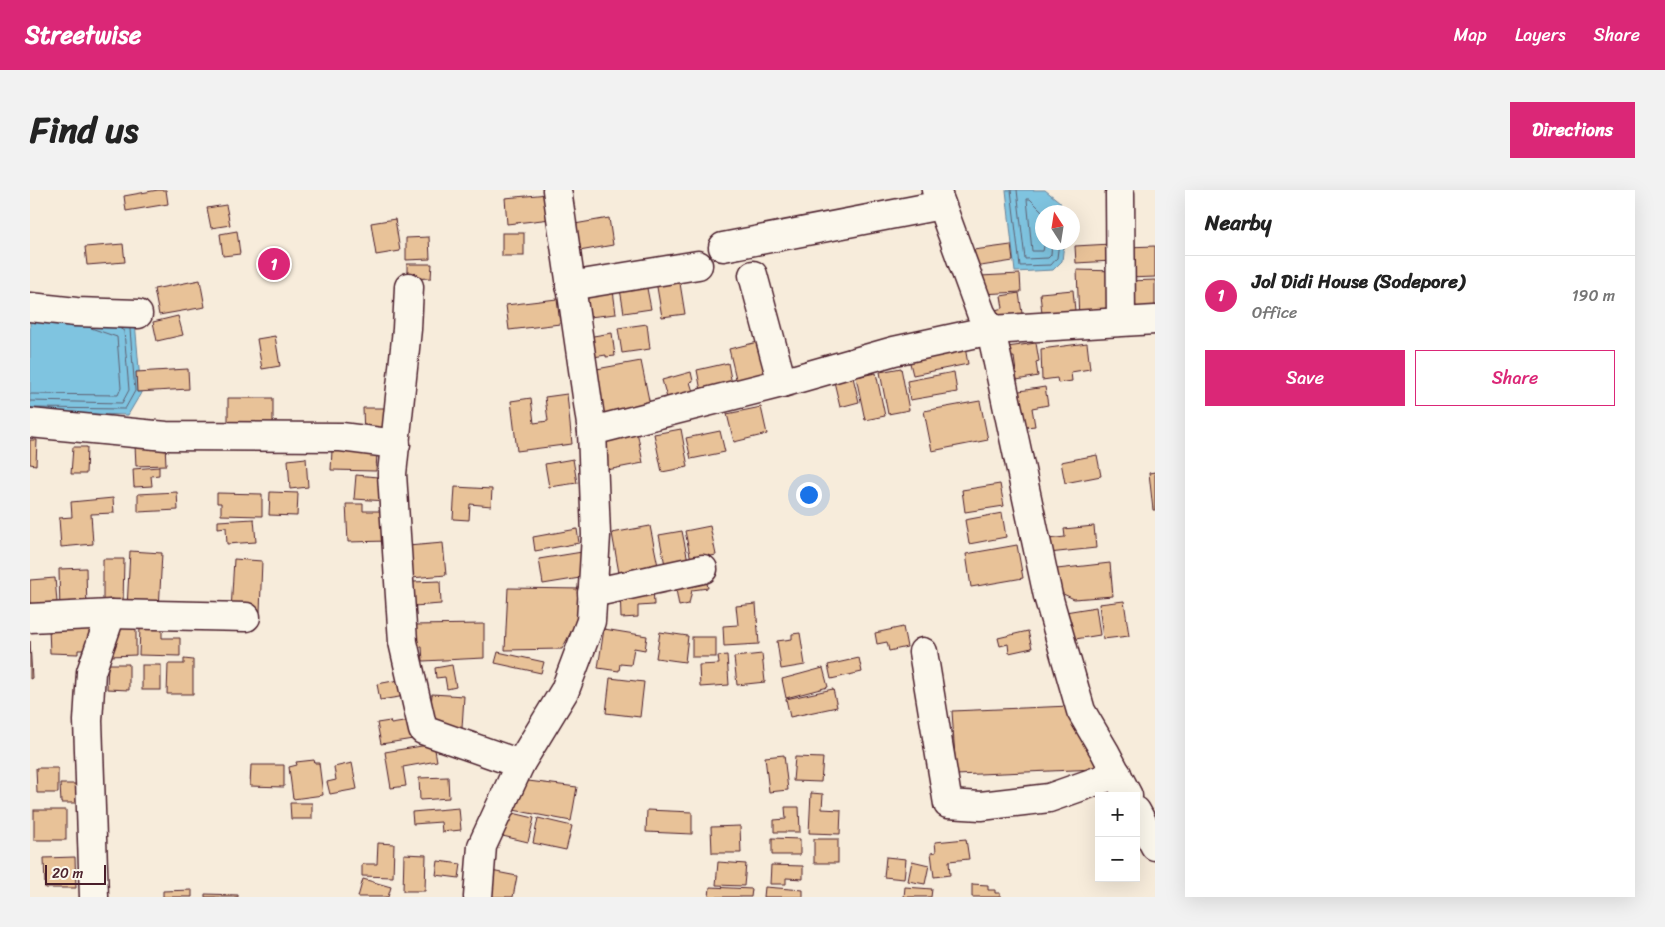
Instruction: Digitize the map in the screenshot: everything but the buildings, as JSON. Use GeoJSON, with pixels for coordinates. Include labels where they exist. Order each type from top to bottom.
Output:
{"type":"FeatureCollection","features":[{"type":"Feature","properties":{"kind":"street"},"geometry":{"type":"LineString","coordinates":[[478,897],[482,846],[520,764],[565,690],[590,621],[596,535],[592,432],[557,190]]}},
{"type":"Feature","properties":{"kind":"street"},"geometry":{"type":"LineString","coordinates":[[1120,194],[1121,321]]}},
{"type":"Feature","properties":{"kind":"street"},"geometry":{"type":"LineString","coordinates":[[723,247],[939,197],[981,313],[991,330],[1048,596],[1080,711],[1122,785],[1049,798],[981,806],[948,804],[923,652]]}},
{"type":"Feature","properties":{"kind":"street"},"geometry":{"type":"LineString","coordinates":[[570,286],[698,265]]}},
{"type":"Feature","properties":{"kind":"street"},"geometry":{"type":"LineString","coordinates":[[753,275],[782,383]]}},
{"type":"Feature","properties":{"kind":"street"},"geometry":{"type":"LineString","coordinates":[[409,287],[406,338],[392,474],[403,642],[423,730],[520,764]]}},
{"type":"Feature","properties":{"kind":"street"},"geometry":{"type":"LineString","coordinates":[[30,307],[76,312],[138,314]]}},
{"type":"Feature","properties":{"kind":"street"},"geometry":{"type":"LineString","coordinates":[[592,432],[782,383],[894,351],[991,330],[1155,320]]}},
{"type":"Feature","properties":{"kind":"street"},"geometry":{"type":"LineString","coordinates":[[30,423],[166,436],[341,438],[396,444]]}},
{"type":"Feature","properties":{"kind":"street"},"geometry":{"type":"LineString","coordinates":[[592,593],[703,569]]}},
{"type":"Feature","properties":{"kind":"street"},"geometry":{"type":"LineString","coordinates":[[94,897],[88,721],[91,672],[111,614]]}},
{"type":"Feature","properties":{"kind":"street"},"geometry":{"type":"LineString","coordinates":[[30,618],[111,614],[246,617]]}},
{"type":"Feature","properties":{"kind":"street"},"geometry":{"type":"LineString","coordinates":[[1140,818],[1155,846]]}},
{"type":"Feature","properties":{"kind":"water"},"geometry":{"type":"Polygon","coordinates":[[[1006,190],[1045,190],[1060,202],[1061,205],[1035,205],[1035,250],[1063,250],[1062,261],[1053,270],[1015,272],[1006,190]]]}},
{"type":"Feature","properties":{"kind":"water"},"geometry":{"type":"Polygon","coordinates":[[[30,320],[135,321],[141,393],[128,415],[30,412],[30,320]]]}},
{"type":"Feature","properties":{"kind":"place","name":"Jol Didi House (Sodepore)"},"geometry":{"type":"Point","coordinates":[274,264]}}]}
